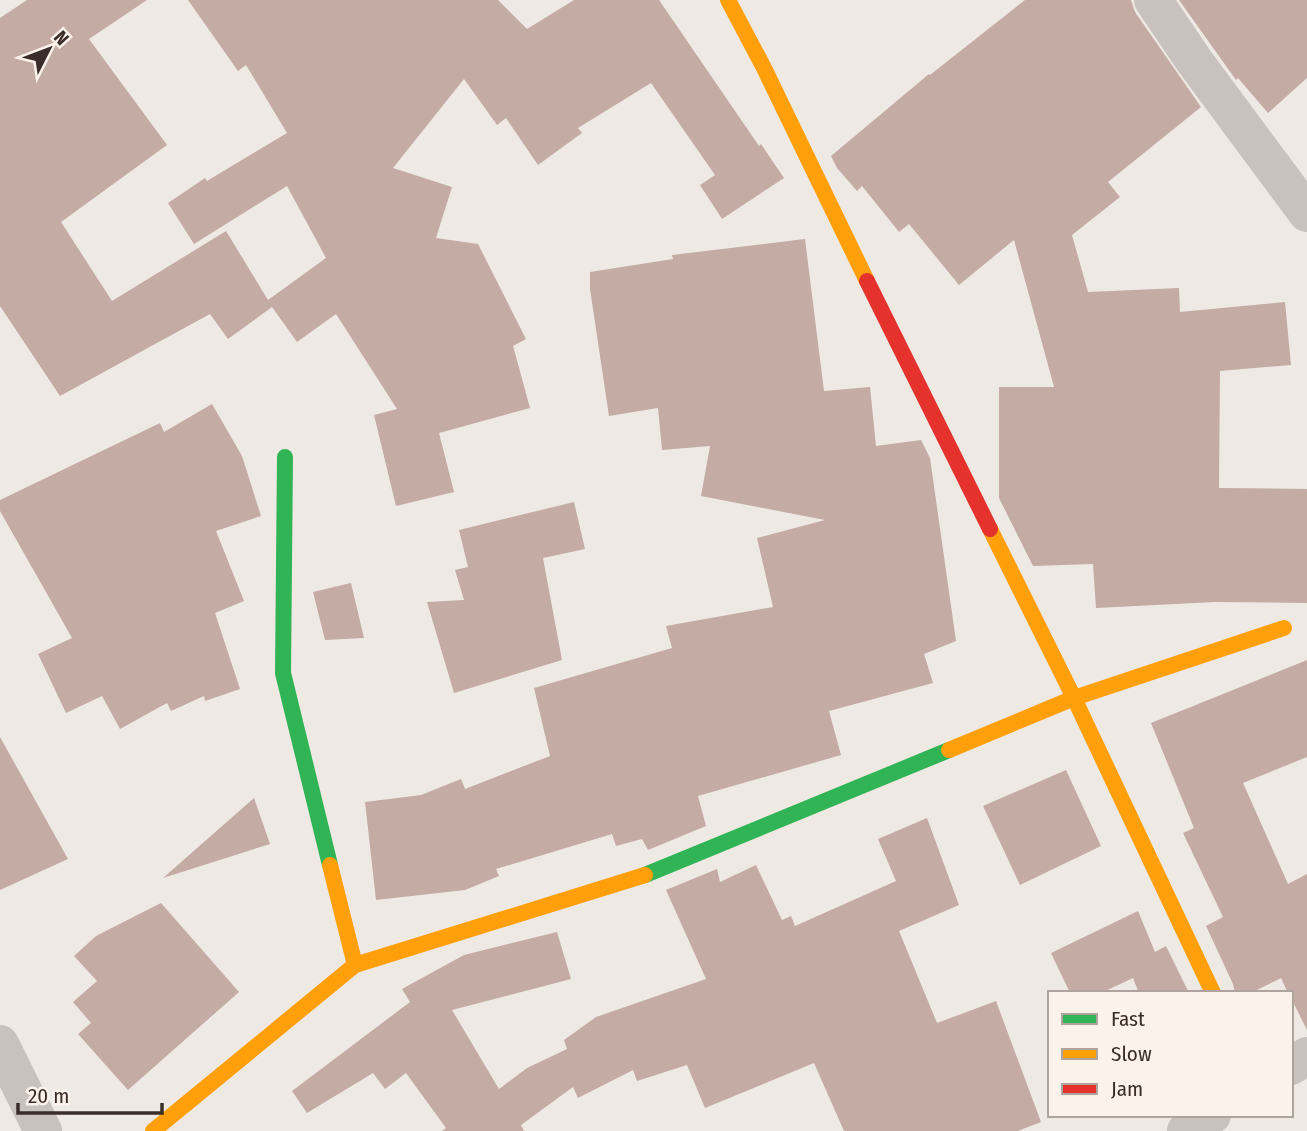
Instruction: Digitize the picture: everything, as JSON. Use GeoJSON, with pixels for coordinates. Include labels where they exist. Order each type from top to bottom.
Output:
{"type":"FeatureCollection","features":[{"type":"Feature","properties":{"kind":"street"},"geometry":{"type":"LineString","coordinates":[[728,0],[1074,698],[1212,991]]}},
{"type":"Feature","properties":{"kind":"street"},"geometry":{"type":"LineString","coordinates":[[1153,0],[1195,62],[1307,213]]}},
{"type":"Feature","properties":{"kind":"street"},"geometry":{"type":"LineString","coordinates":[[285,457],[283,673],[355,965]]}},
{"type":"Feature","properties":{"kind":"street"},"geometry":{"type":"LineString","coordinates":[[153,1131],[355,965],[631,881],[1074,698],[1284,628]]}},
{"type":"Feature","properties":{"kind":"street"},"geometry":{"type":"LineString","coordinates":[[0,1044],[43,1131]]}},
{"type":"Feature","properties":{"kind":"street"},"geometry":{"type":"LineString","coordinates":[[1186,1131],[1209,1117]]}},
{"type":"Feature","properties":{"kind":"building"},"geometry":{"type":"Polygon","coordinates":[[[27,0],[147,0],[89,39],[167,145],[61,222],[112,301],[226,231],[268,300],[326,258],[287,186],[194,244],[168,203],[205,178],[207,181],[287,133],[246,65],[238,71],[188,0],[498,0],[527,29],[574,0],[659,0],[784,178],[722,219],[700,185],[715,175],[651,83],[578,128],[582,133],[538,165],[506,118],[497,125],[464,79],[393,168],[452,187],[436,238],[478,244],[526,339],[513,346],[530,408],[439,433],[454,492],[396,506],[374,415],[397,409],[336,314],[297,342],[272,307],[228,339],[210,314],[60,396],[0,306],[0,18],[27,0]]]}},
{"type":"Feature","properties":{"kind":"building"},"geometry":{"type":"Polygon","coordinates":[[[1025,0],[1131,0],[1135,12],[1201,107],[1108,182],[1120,197],[1072,235],[1088,292],[1179,288],[1180,312],[1285,302],[1291,365],[1220,371],[1219,488],[1307,489],[1307,603],[1215,602],[1096,608],[1093,564],[1033,566],[999,498],[999,387],[1054,387],[1014,240],[959,285],[909,224],[899,232],[862,186],[857,191],[837,168],[831,156],[929,74],[1025,0]]]}},
{"type":"Feature","properties":{"kind":"building"},"geometry":{"type":"Polygon","coordinates":[[[1179,0],[1307,0],[1307,78],[1268,113],[1238,78],[1236,80],[1179,0]]]}},
{"type":"Feature","properties":{"kind":"building"},"geometry":{"type":"Polygon","coordinates":[[[805,239],[824,391],[870,387],[876,446],[921,440],[930,458],[956,641],[924,654],[933,683],[829,711],[841,755],[698,796],[706,826],[648,850],[642,839],[616,846],[612,834],[496,869],[499,876],[465,890],[376,900],[365,802],[421,795],[461,779],[465,789],[550,756],[534,688],[672,648],[666,626],[773,607],[757,538],[825,520],[701,496],[710,446],[662,450],[658,408],[609,416],[590,289],[590,272],[673,259],[672,255],[805,239]]]}},
{"type":"Feature","properties":{"kind":"building"},"geometry":{"type":"Polygon","coordinates":[[[212,404],[242,456],[261,516],[216,531],[244,601],[215,613],[240,689],[205,701],[204,696],[171,711],[167,703],[120,729],[102,696],[66,713],[38,654],[72,638],[0,511],[0,500],[160,423],[164,432],[212,404]]]}},
{"type":"Feature","properties":{"kind":"building"},"geometry":{"type":"Polygon","coordinates":[[[574,502],[585,549],[543,558],[562,660],[454,693],[427,602],[464,600],[455,570],[468,567],[459,530],[574,502]]]}},
{"type":"Feature","properties":{"kind":"building"},"geometry":{"type":"Polygon","coordinates":[[[351,583],[364,638],[325,640],[313,592],[351,583]]]}},
{"type":"Feature","properties":{"kind":"building"},"geometry":{"type":"Polygon","coordinates":[[[1307,660],[1307,757],[1243,783],[1288,884],[1307,874],[1307,1030],[1293,1002],[1293,991],[1287,991],[1281,978],[1255,991],[1235,991],[1206,926],[1223,917],[1183,833],[1194,828],[1151,723],[1307,660]]]}},
{"type":"Feature","properties":{"kind":"building"},"geometry":{"type":"Polygon","coordinates":[[[0,737],[68,859],[0,890],[0,737]]]}},
{"type":"Feature","properties":{"kind":"building"},"geometry":{"type":"Polygon","coordinates":[[[1066,770],[1101,846],[1020,885],[983,806],[1066,770]]]}},
{"type":"Feature","properties":{"kind":"building"},"geometry":{"type":"Polygon","coordinates":[[[254,798],[270,844],[163,878],[254,798]]]}},
{"type":"Feature","properties":{"kind":"building"},"geometry":{"type":"Polygon","coordinates":[[[927,818],[959,905],[899,931],[937,1023],[996,1001],[1041,1122],[1018,1131],[844,1131],[814,1063],[705,1108],[687,1065],[637,1081],[633,1070],[578,1098],[573,1087],[521,1125],[524,1131],[442,1131],[446,1128],[406,1073],[385,1089],[373,1073],[307,1113],[292,1091],[410,1002],[402,989],[464,955],[557,932],[571,979],[452,1010],[499,1089],[527,1068],[567,1049],[564,1040],[596,1017],[706,979],[666,890],[717,869],[720,882],[756,865],[782,920],[791,916],[795,926],[896,881],[878,839],[927,818]]]}},
{"type":"Feature","properties":{"kind":"building"},"geometry":{"type":"Polygon","coordinates":[[[161,903],[239,992],[128,1090],[78,1034],[91,1023],[73,1002],[97,981],[74,956],[96,936],[161,903]]]}},
{"type":"Feature","properties":{"kind":"building"},"geometry":{"type":"Polygon","coordinates":[[[1138,911],[1155,952],[1166,946],[1188,991],[1138,991],[1133,978],[1105,991],[1069,991],[1051,953],[1138,911]]]}},
{"type":"Feature","properties":{"kind":"traffic: fast"},"geometry":{"type":"LineString","coordinates":[[285,457],[283,673],[330,865]]}},
{"type":"Feature","properties":{"kind":"traffic: fast"},"geometry":{"type":"LineString","coordinates":[[645,875],[949,750]]}},
{"type":"Feature","properties":{"kind":"traffic: slow"},"geometry":{"type":"LineString","coordinates":[[728,0],[764,68],[867,281]]}},
{"type":"Feature","properties":{"kind":"traffic: slow"},"geometry":{"type":"LineString","coordinates":[[990,529],[1074,698],[1212,991]]}},
{"type":"Feature","properties":{"kind":"traffic: slow"},"geometry":{"type":"LineString","coordinates":[[949,750],[1074,698],[1284,628]]}},
{"type":"Feature","properties":{"kind":"traffic: slow"},"geometry":{"type":"LineString","coordinates":[[330,865],[355,965]]}},
{"type":"Feature","properties":{"kind":"traffic: slow"},"geometry":{"type":"LineString","coordinates":[[153,1131],[355,965],[645,875]]}},
{"type":"Feature","properties":{"kind":"traffic: jam"},"geometry":{"type":"LineString","coordinates":[[867,281],[990,529]]}}]}
